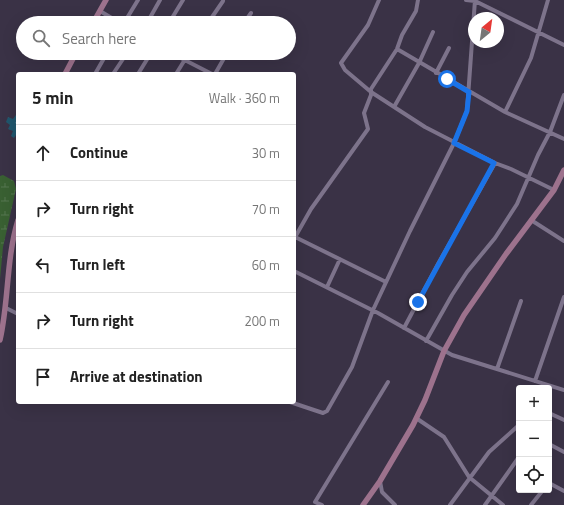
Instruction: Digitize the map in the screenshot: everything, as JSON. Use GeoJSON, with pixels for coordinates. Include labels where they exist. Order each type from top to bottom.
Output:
{"type":"FeatureCollection","features":[{"type":"Feature","properties":{"kind":"street"},"geometry":{"type":"LineString","coordinates":[[97,16],[106,0]]}},
{"type":"Feature","properties":{"kind":"street"},"geometry":{"type":"LineString","coordinates":[[128,16],[138,0]]}},
{"type":"Feature","properties":{"kind":"street"},"geometry":{"type":"LineString","coordinates":[[150,16],[160,0]]}},
{"type":"Feature","properties":{"kind":"street"},"geometry":{"type":"LineString","coordinates":[[173,16],[183,0]]}},
{"type":"Feature","properties":{"kind":"street"},"geometry":{"type":"LineString","coordinates":[[379,0],[368,26],[342,63],[345,70],[364,84],[371,92],[425,127],[494,163],[529,177],[554,190]]}},
{"type":"Feature","properties":{"kind":"street"},"geometry":{"type":"LineString","coordinates":[[296,236],[311,209],[368,129],[364,113],[371,89],[396,49],[402,35],[416,11],[418,0]]}},
{"type":"Feature","properties":{"kind":"street"},"geometry":{"type":"LineString","coordinates":[[466,0],[475,1],[564,45]]}},
{"type":"Feature","properties":{"kind":"street"},"geometry":{"type":"LineString","coordinates":[[505,112],[532,58],[548,0]]}},
{"type":"Feature","properties":{"kind":"street"},"geometry":{"type":"LineString","coordinates":[[213,16],[223,1]]}},
{"type":"Feature","properties":{"kind":"street"},"geometry":{"type":"LineString","coordinates":[[296,404],[323,413],[326,411],[352,366],[373,310],[454,143],[467,111],[475,1]]}},
{"type":"Feature","properties":{"kind":"street"},"geometry":{"type":"LineString","coordinates":[[100,11],[108,16]]}},
{"type":"Feature","properties":{"kind":"street"},"geometry":{"type":"LineString","coordinates":[[394,107],[419,62],[433,32]]}},
{"type":"Feature","properties":{"kind":"street"},"geometry":{"type":"LineString","coordinates":[[436,72],[449,48]]}},
{"type":"Feature","properties":{"kind":"street"},"geometry":{"type":"LineString","coordinates":[[396,49],[505,112],[564,139]]}},
{"type":"Feature","properties":{"kind":"street"},"geometry":{"type":"LineString","coordinates":[[66,72],[72,60]]}},
{"type":"Feature","properties":{"kind":"street"},"geometry":{"type":"LineString","coordinates":[[95,72],[103,60]]}},
{"type":"Feature","properties":{"kind":"street"},"geometry":{"type":"LineString","coordinates":[[114,72],[122,60]]}},
{"type":"Feature","properties":{"kind":"street"},"geometry":{"type":"LineString","coordinates":[[139,72],[147,60]]}},
{"type":"Feature","properties":{"kind":"street"},"geometry":{"type":"LineString","coordinates":[[177,72],[184,60],[210,72]]}},
{"type":"Feature","properties":{"kind":"street"},"geometry":{"type":"LineString","coordinates":[[215,72],[223,60]]}},
{"type":"Feature","properties":{"kind":"street"},"geometry":{"type":"LineString","coordinates":[[426,341],[452,295],[495,238],[516,204],[564,95]]}},
{"type":"Feature","properties":{"kind":"street"},"geometry":{"type":"LineString","coordinates":[[404,328],[494,163]]}},
{"type":"Feature","properties":{"kind":"street"},"geometry":{"type":"LineString","coordinates":[[363,505],[380,481],[416,418],[444,351],[464,315],[554,190],[564,170]]}},
{"type":"Feature","properties":{"kind":"street"},"geometry":{"type":"LineString","coordinates":[[531,220],[564,241]]}},
{"type":"Feature","properties":{"kind":"street"},"geometry":{"type":"LineString","coordinates":[[0,340],[6,308],[8,273],[16,231]]}},
{"type":"Feature","properties":{"kind":"street"},"geometry":{"type":"LineString","coordinates":[[296,238],[386,282]]}},
{"type":"Feature","properties":{"kind":"street"},"geometry":{"type":"LineString","coordinates":[[327,287],[340,259]]}},
{"type":"Feature","properties":{"kind":"street"},"geometry":{"type":"LineString","coordinates":[[296,272],[373,310],[452,355],[544,385]]}},
{"type":"Feature","properties":{"kind":"street"},"geometry":{"type":"LineString","coordinates":[[535,381],[564,297]]}},
{"type":"Feature","properties":{"kind":"street"},"geometry":{"type":"LineString","coordinates":[[497,369],[522,300]]}},
{"type":"Feature","properties":{"kind":"street"},"geometry":{"type":"LineString","coordinates":[[6,308],[16,313]]}},
{"type":"Feature","properties":{"kind":"street"},"geometry":{"type":"LineString","coordinates":[[322,505],[315,502],[388,382]]}},
{"type":"Feature","properties":{"kind":"street"},"geometry":{"type":"LineString","coordinates":[[552,388],[564,390]]}},
{"type":"Feature","properties":{"kind":"street"},"geometry":{"type":"LineString","coordinates":[[552,414],[564,420]]}},
{"type":"Feature","properties":{"kind":"street"},"geometry":{"type":"LineString","coordinates":[[416,418],[444,437],[470,478],[503,505]]}},
{"type":"Feature","properties":{"kind":"street"},"geometry":{"type":"LineString","coordinates":[[450,505],[489,452],[516,430]]}},
{"type":"Feature","properties":{"kind":"street"},"geometry":{"type":"LineString","coordinates":[[552,446],[564,452]]}},
{"type":"Feature","properties":{"kind":"street"},"geometry":{"type":"LineString","coordinates":[[485,505],[516,461]]}},
{"type":"Feature","properties":{"kind":"street"},"geometry":{"type":"LineString","coordinates":[[380,481],[382,492],[395,505]]}},
{"type":"Feature","properties":{"kind":"street"},"geometry":{"type":"LineString","coordinates":[[552,485],[564,491]]}},
{"type":"Feature","properties":{"kind":"street"},"geometry":{"type":"LineString","coordinates":[[531,505],[541,493]]}},
{"type":"Feature","properties":{"kind":"green space"},"geometry":{"type":"Polygon","coordinates":[[[3,175],[14,181],[16,189],[3,247],[0,279],[0,176],[3,175]]]}},
{"type":"Feature","properties":{"kind":"water"},"geometry":{"type":"Polygon","coordinates":[[[16,115],[16,135],[14,138],[11,136],[13,131],[8,129],[10,125],[6,122],[8,117],[13,119],[16,115]]]}},
{"type":"Feature","properties":{"kind":"route"},"geometry":{"type":"LineString","coordinates":[[418,302],[494,163],[454,143],[467,111],[469,92],[447,79]]}}]}
